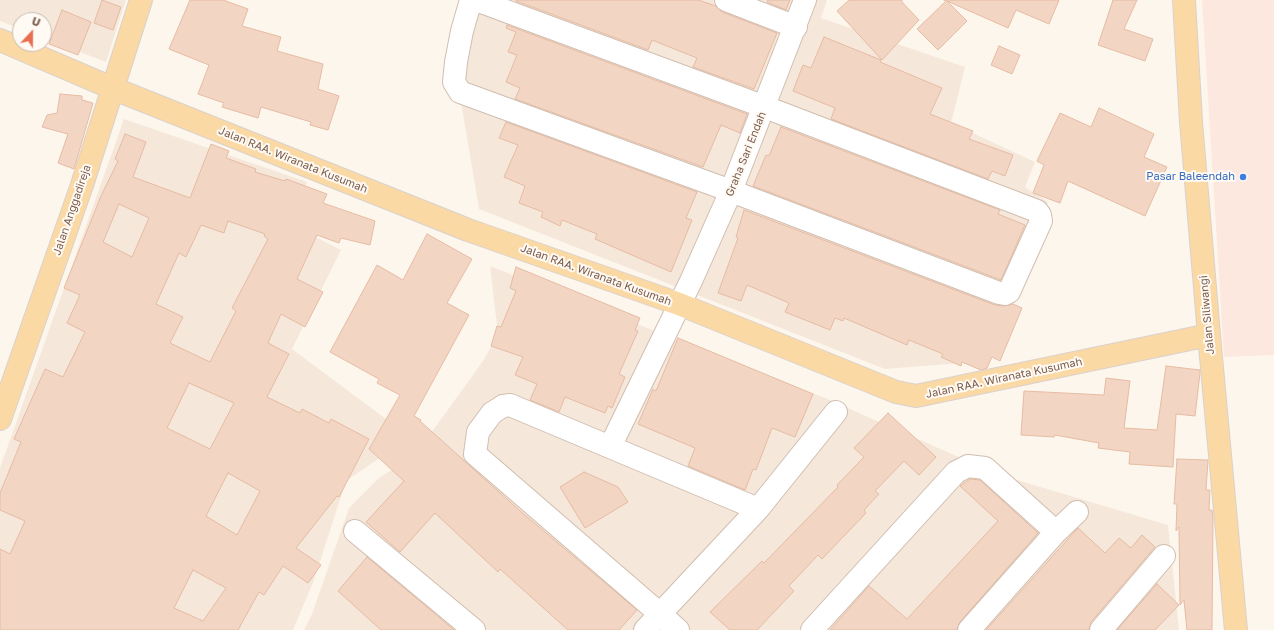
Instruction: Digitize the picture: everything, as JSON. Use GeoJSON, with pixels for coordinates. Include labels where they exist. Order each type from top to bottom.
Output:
{"type":"FeatureCollection","features":[{"type":"Feature","properties":{"kind":"main road","name":"Jalan Anggadireja"},"geometry":{"type":"LineString","coordinates":[[0,419],[82,185],[141,0]]}},
{"type":"Feature","properties":{"kind":"main road","name":"Jalan Siliwangi"},"geometry":{"type":"LineString","coordinates":[[1184,0],[1209,334],[1236,630]]}},
{"type":"Feature","properties":{"kind":"main road","name":"Jalan RAA. Wiranata Kusumah"},"geometry":{"type":"LineString","coordinates":[[0,40],[112,88],[468,230],[679,304],[896,392],[916,396],[1209,334]]}},
{"type":"Feature","properties":{"kind":"street"},"geometry":{"type":"LineString","coordinates":[[472,0],[462,31],[456,62],[454,82],[460,92],[731,191],[1005,294],[1009,292],[1041,221],[1040,215],[1036,211],[765,107],[476,0]]}},
{"type":"Feature","properties":{"kind":"street"},"geometry":{"type":"LineString","coordinates":[[726,0],[796,27]]}},
{"type":"Feature","properties":{"kind":"street","name":"Graha Sari Endah"},"geometry":{"type":"LineString","coordinates":[[610,447],[691,280],[731,191],[796,27],[805,0]]}},
{"type":"Feature","properties":{"kind":"street"},"geometry":{"type":"LineString","coordinates":[[678,630],[475,454],[478,432],[492,413],[503,406],[510,405],[758,509]]}},
{"type":"Feature","properties":{"kind":"street"},"geometry":{"type":"LineString","coordinates":[[645,630],[758,509],[836,412]]}},
{"type":"Feature","properties":{"kind":"street"},"geometry":{"type":"LineString","coordinates":[[812,630],[956,472],[968,466],[985,468],[1056,532]]}},
{"type":"Feature","properties":{"kind":"street"},"geometry":{"type":"LineString","coordinates":[[969,630],[1056,532],[1077,512]]}},
{"type":"Feature","properties":{"kind":"street"},"geometry":{"type":"LineString","coordinates":[[354,531],[474,630]]}},
{"type":"Feature","properties":{"kind":"street"},"geometry":{"type":"LineString","coordinates":[[1101,630],[1164,556]]}},
{"type":"Feature","properties":{"kind":"shaded area"},"geometry":{"type":"Polygon","coordinates":[[[0,0],[126,0],[106,62],[52,41],[52,12],[12,12],[12,26],[0,21],[0,0]]]}},
{"type":"Feature","properties":{"kind":"shaded area"},"geometry":{"type":"Polygon","coordinates":[[[469,0],[827,0],[821,18],[965,67],[951,123],[1035,162],[1025,187],[1048,202],[988,361],[885,369],[479,209],[461,102],[469,0]]]}},
{"type":"Feature","properties":{"kind":"shaded area","name":"Pasar Baleendah"},"geometry":{"type":"Polygon","coordinates":[[[1202,0],[1274,0],[1274,355],[1224,357],[1202,0]]]}},
{"type":"Feature","properties":{"kind":"shaded area"},"geometry":{"type":"Polygon","coordinates":[[[124,119],[307,182],[292,225],[341,250],[292,349],[410,437],[346,481],[314,580],[293,630],[0,630],[0,468],[124,119]]]}},
{"type":"Feature","properties":{"kind":"shaded area"},"geometry":{"type":"Polygon","coordinates":[[[490,266],[825,398],[997,474],[1168,525],[1179,630],[304,630],[312,614],[349,508],[379,478],[416,454],[483,361],[498,334],[490,266]]]}},
{"type":"Feature","properties":{"kind":"building"},"geometry":{"type":"Polygon","coordinates":[[[102,0],[121,7],[113,30],[94,23],[102,0]]]}},
{"type":"Feature","properties":{"kind":"building"},"geometry":{"type":"Polygon","coordinates":[[[190,0],[223,0],[248,9],[242,26],[281,37],[277,51],[323,64],[318,89],[339,96],[328,130],[310,125],[311,122],[261,107],[258,118],[222,107],[224,103],[198,94],[209,65],[169,49],[190,0]]]}},
{"type":"Feature","properties":{"kind":"building"},"geometry":{"type":"Polygon","coordinates":[[[516,0],[698,0],[716,6],[722,12],[777,33],[754,89],[693,67],[697,58],[652,40],[648,50],[516,0]]]}},
{"type":"Feature","properties":{"kind":"building"},"geometry":{"type":"Polygon","coordinates":[[[768,0],[790,0],[786,10],[767,2],[768,0]]]}},
{"type":"Feature","properties":{"kind":"building"},"geometry":{"type":"Polygon","coordinates":[[[849,0],[902,0],[902,2],[919,20],[882,60],[837,11],[849,0]]]}},
{"type":"Feature","properties":{"kind":"building"},"geometry":{"type":"Polygon","coordinates":[[[944,0],[1059,0],[1049,24],[1016,10],[1008,28],[947,1],[967,21],[938,50],[917,29],[946,1],[944,0]]]}},
{"type":"Feature","properties":{"kind":"building"},"geometry":{"type":"Polygon","coordinates":[[[1113,0],[1137,0],[1124,29],[1153,39],[1145,61],[1098,45],[1113,0]]]}},
{"type":"Feature","properties":{"kind":"building"},"geometry":{"type":"Polygon","coordinates":[[[62,10],[91,22],[78,55],[52,45],[52,36],[62,10]]]}},
{"type":"Feature","properties":{"kind":"building"},"geometry":{"type":"Polygon","coordinates":[[[507,25],[747,114],[740,133],[721,125],[703,167],[515,99],[520,88],[506,82],[517,55],[508,52],[516,32],[506,28],[507,25]]]}},
{"type":"Feature","properties":{"kind":"building"},"geometry":{"type":"Polygon","coordinates":[[[824,37],[881,60],[880,62],[942,88],[930,114],[973,131],[969,139],[1013,155],[1005,176],[992,171],[988,179],[831,119],[835,108],[793,91],[803,65],[811,68],[824,37]]]}},
{"type":"Feature","properties":{"kind":"building"},"geometry":{"type":"Polygon","coordinates":[[[999,46],[1020,55],[1012,74],[991,65],[999,46]]]}},
{"type":"Feature","properties":{"kind":"building"},"geometry":{"type":"Polygon","coordinates":[[[60,94],[82,96],[82,100],[93,103],[74,169],[58,163],[68,134],[42,127],[47,115],[57,113],[60,94]]]}},
{"type":"Feature","properties":{"kind":"building"},"geometry":{"type":"Polygon","coordinates":[[[1099,108],[1154,134],[1144,157],[1167,167],[1145,216],[1068,181],[1060,203],[1033,193],[1044,165],[1037,161],[1060,113],[1091,127],[1099,108]]]}},
{"type":"Feature","properties":{"kind":"building"},"geometry":{"type":"Polygon","coordinates":[[[506,122],[697,192],[686,218],[692,220],[671,272],[595,239],[597,234],[562,220],[560,226],[541,217],[543,212],[519,203],[525,186],[504,177],[518,145],[499,138],[506,122]]]}},
{"type":"Feature","properties":{"kind":"building"},"geometry":{"type":"Polygon","coordinates":[[[781,127],[1000,210],[998,214],[1025,225],[1001,280],[753,186],[766,155],[769,156],[781,127]]]}},
{"type":"Feature","properties":{"kind":"building"},"geometry":{"type":"Polygon","coordinates":[[[125,134],[146,142],[133,177],[190,198],[211,144],[229,151],[226,158],[256,169],[255,172],[285,181],[286,179],[327,194],[323,203],[375,221],[370,245],[341,238],[339,243],[317,235],[297,279],[323,292],[305,327],[281,314],[268,343],[289,354],[267,397],[300,413],[302,409],[329,423],[331,419],[369,439],[339,497],[337,496],[296,548],[321,565],[308,583],[283,566],[264,595],[259,592],[238,630],[0,630],[0,549],[10,554],[25,521],[0,510],[0,493],[21,442],[14,439],[45,369],[63,377],[85,332],[67,323],[80,295],[64,288],[101,196],[118,161],[115,159],[125,134]],[[119,204],[103,242],[132,257],[149,218],[119,204]],[[228,221],[224,233],[201,225],[186,257],[179,253],[156,304],[183,317],[170,343],[210,362],[236,311],[232,308],[268,239],[264,236],[265,234],[228,221]],[[189,383],[167,428],[210,449],[234,403],[189,383]],[[228,473],[206,516],[237,535],[260,491],[228,473]],[[193,570],[174,608],[203,621],[226,588],[193,570]]]}},
{"type":"Feature","properties":{"kind":"building"},"geometry":{"type":"Polygon","coordinates":[[[744,210],[995,305],[1003,306],[1013,304],[1022,308],[1000,361],[992,357],[987,368],[981,370],[962,362],[961,366],[941,357],[943,354],[909,340],[907,345],[844,318],[843,321],[835,318],[830,330],[785,312],[789,303],[747,285],[741,301],[718,293],[738,238],[736,237],[744,210]]]}},
{"type":"Feature","properties":{"kind":"building"},"geometry":{"type":"Polygon","coordinates":[[[427,234],[472,259],[447,303],[469,315],[414,416],[421,420],[420,421],[519,510],[637,610],[619,630],[568,630],[500,569],[498,572],[435,513],[400,552],[366,522],[404,481],[369,449],[400,395],[377,383],[379,379],[330,352],[377,265],[403,280],[427,234]]]}},
{"type":"Feature","properties":{"kind":"building"},"geometry":{"type":"Polygon","coordinates":[[[516,267],[640,318],[635,330],[638,331],[619,374],[625,377],[612,408],[608,406],[605,413],[565,397],[559,412],[530,400],[537,384],[515,375],[523,357],[491,346],[497,326],[501,327],[516,291],[510,288],[516,267]]]}},
{"type":"Feature","properties":{"kind":"building"},"geometry":{"type":"Polygon","coordinates":[[[678,338],[813,394],[795,437],[772,428],[756,470],[753,469],[745,490],[688,466],[695,448],[638,424],[653,389],[656,391],[678,338]]]}},
{"type":"Feature","properties":{"kind":"building"},"geometry":{"type":"Polygon","coordinates":[[[1166,366],[1200,370],[1195,416],[1176,414],[1173,467],[1129,464],[1130,452],[1098,448],[1099,443],[1055,435],[1054,437],[1021,435],[1024,391],[1104,395],[1106,378],[1130,381],[1124,428],[1157,430],[1166,366]]]}},
{"type":"Feature","properties":{"kind":"building"},"geometry":{"type":"Polygon","coordinates":[[[888,413],[936,457],[919,475],[904,461],[875,491],[879,494],[864,510],[866,513],[822,559],[818,555],[789,586],[794,591],[757,630],[730,630],[710,612],[762,561],[764,563],[838,487],[837,485],[864,457],[854,448],[888,413]]]}},
{"type":"Feature","properties":{"kind":"building"},"geometry":{"type":"Polygon","coordinates":[[[1177,459],[1208,460],[1206,490],[1210,490],[1209,510],[1212,510],[1213,515],[1212,630],[1187,630],[1184,600],[1180,605],[1179,527],[1176,531],[1177,504],[1174,504],[1177,459]]]}},
{"type":"Feature","properties":{"kind":"building"},"geometry":{"type":"Polygon","coordinates":[[[584,472],[618,487],[628,502],[585,528],[560,487],[584,472]]]}},
{"type":"Feature","properties":{"kind":"building"},"geometry":{"type":"Polygon","coordinates":[[[970,479],[980,480],[1038,533],[960,622],[957,630],[830,630],[869,586],[907,619],[998,521],[960,486],[970,479]]]}},
{"type":"Feature","properties":{"kind":"building"},"geometry":{"type":"Polygon","coordinates":[[[1078,528],[1105,553],[1119,538],[1131,548],[1142,535],[1155,547],[1091,622],[1089,630],[986,630],[1078,528]]]}},
{"type":"Feature","properties":{"kind":"building"},"geometry":{"type":"Polygon","coordinates":[[[367,557],[454,630],[381,630],[338,591],[367,557]]]}},
{"type":"Feature","properties":{"kind":"building"},"geometry":{"type":"Polygon","coordinates":[[[1157,584],[1179,605],[1155,630],[1117,630],[1157,584]]]}},
{"type":"Feature","properties":{"kind":"place","name":"Pasar Baleendah"},"geometry":{"type":"Point","coordinates":[1243,177]}}]}
